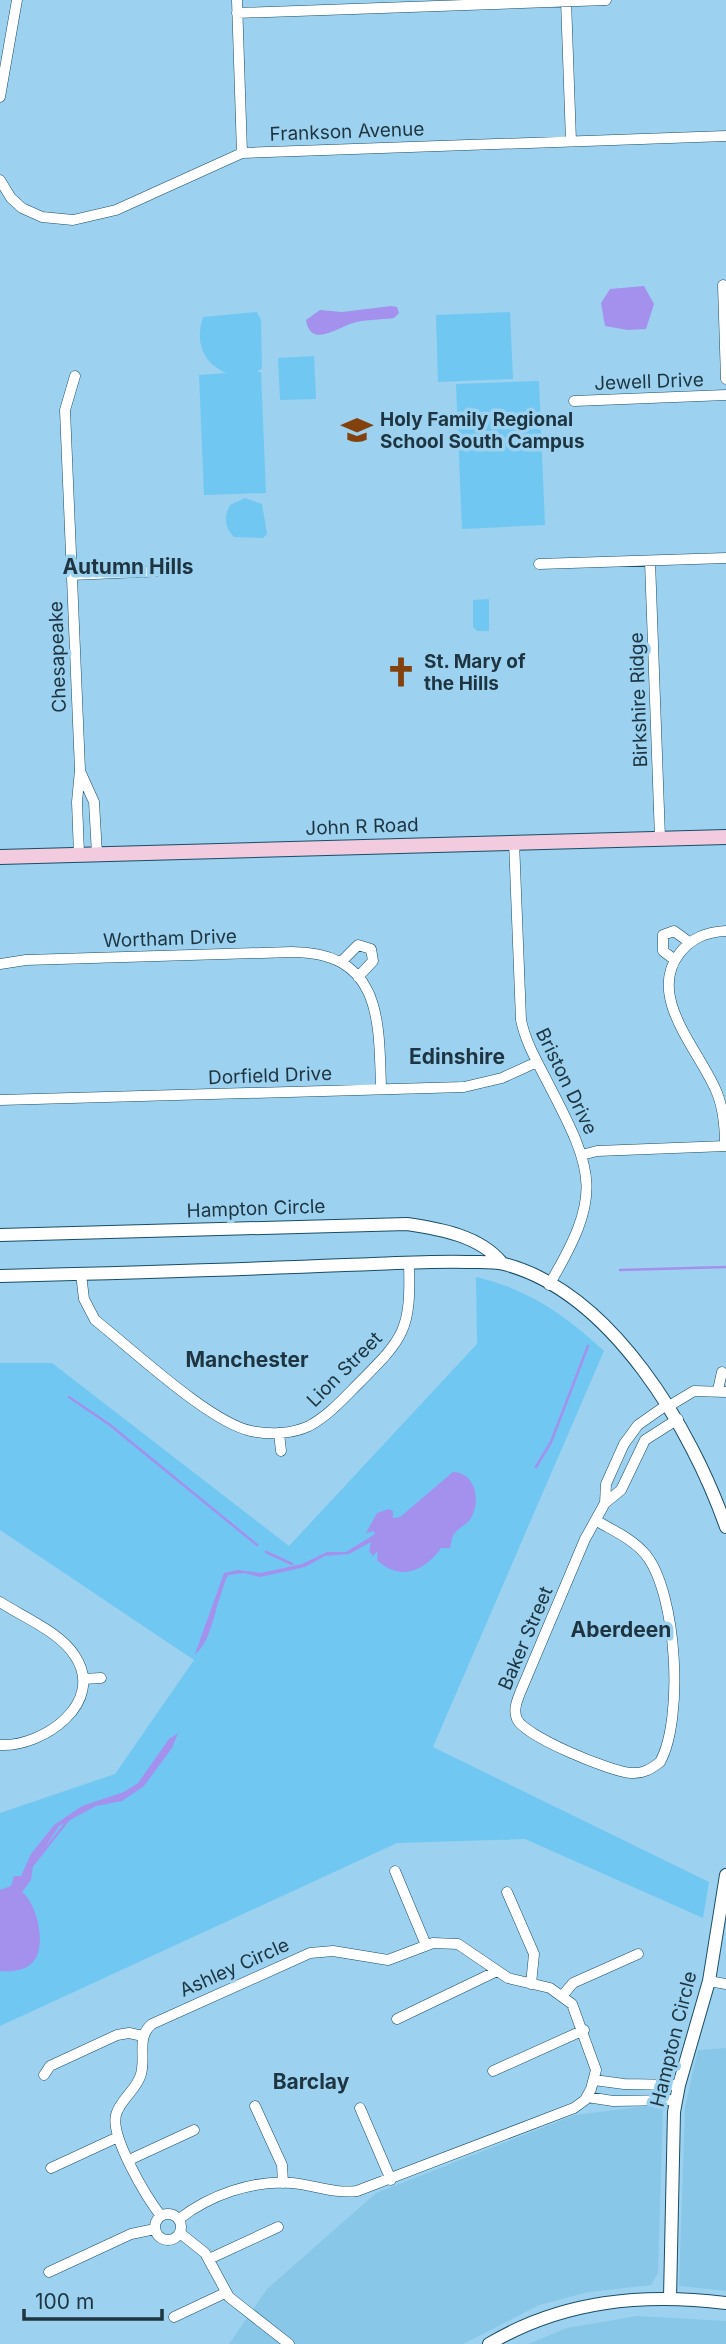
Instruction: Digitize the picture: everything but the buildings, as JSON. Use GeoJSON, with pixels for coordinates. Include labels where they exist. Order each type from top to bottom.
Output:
{"type":"FeatureCollection","features":[{"type":"Feature","properties":{"kind":"main road","name":"John R Road"},"geometry":{"type":"LineString","coordinates":[[0,857],[726,837]]}},
{"type":"Feature","properties":{"kind":"street"},"geometry":{"type":"LineString","coordinates":[[0,97],[17,0]]}},
{"type":"Feature","properties":{"kind":"street"},"geometry":{"type":"LineString","coordinates":[[237,0],[242,153]]}},
{"type":"Feature","properties":{"kind":"street"},"geometry":{"type":"LineString","coordinates":[[237,13],[606,0]]}},
{"type":"Feature","properties":{"kind":"street"},"geometry":{"type":"LineString","coordinates":[[566,1],[571,141]]}},
{"type":"Feature","properties":{"kind":"street","name":"Frankson Avenue"},"geometry":{"type":"LineString","coordinates":[[0,180],[11,198],[29,212],[60,220],[85,219],[116,210],[242,153],[726,136]]}},
{"type":"Feature","properties":{"kind":"street"},"geometry":{"type":"LineString","coordinates":[[723,285],[726,379]]}},
{"type":"Feature","properties":{"kind":"street","name":"Chesapeake"},"geometry":{"type":"LineString","coordinates":[[75,376],[65,410],[80,770],[77,802],[79,854]]}},
{"type":"Feature","properties":{"kind":"street","name":"Jewell Drive"},"geometry":{"type":"LineString","coordinates":[[574,401],[726,395]]}},
{"type":"Feature","properties":{"kind":"street"},"geometry":{"type":"LineString","coordinates":[[539,564],[726,558]]}},
{"type":"Feature","properties":{"kind":"street","name":"Birkshire Ridge"},"geometry":{"type":"LineString","coordinates":[[650,561],[660,838]]}},
{"type":"Feature","properties":{"kind":"street"},"geometry":{"type":"LineString","coordinates":[[71,575],[163,571]]}},
{"type":"Feature","properties":{"kind":"street","name":"Chesapeake"},"geometry":{"type":"LineString","coordinates":[[80,770],[94,802],[97,854]]}},
{"type":"Feature","properties":{"kind":"street","name":"Briston Drive"},"geometry":{"type":"LineString","coordinates":[[514,841],[519,1001],[524,1033],[582,1155],[587,1188],[582,1222],[549,1285]]}},
{"type":"Feature","properties":{"kind":"street"},"geometry":{"type":"LineString","coordinates":[[675,960],[661,946],[663,935],[674,930],[689,942]]}},
{"type":"Feature","properties":{"kind":"street"},"geometry":{"type":"LineString","coordinates":[[582,1155],[597,1151],[726,1146],[723,1116],[716,1091],[669,995],[668,982],[675,960],[689,942],[708,934],[726,931]]}},
{"type":"Feature","properties":{"kind":"street"},"geometry":{"type":"LineString","coordinates":[[341,962],[358,945],[371,949],[373,961],[358,977]]}},
{"type":"Feature","properties":{"kind":"street","name":"Wortham Drive"},"geometry":{"type":"LineString","coordinates":[[0,964],[26,960],[292,951],[314,953],[341,962],[358,977],[372,997],[378,1014],[381,1088]]}},
{"type":"Feature","properties":{"kind":"street","name":"Dorfield Drive"},"geometry":{"type":"LineString","coordinates":[[0,1100],[477,1085],[537,1062]]}},
{"type":"Feature","properties":{"kind":"street","name":"Hampton Circle"},"geometry":{"type":"LineString","coordinates":[[0,1235],[407,1224],[465,1238],[489,1249],[502,1263],[549,1285],[584,1309],[616,1338],[678,1419],[708,1478],[726,1527]]}},
{"type":"Feature","properties":{"kind":"street","name":"Hampton Circle"},"geometry":{"type":"LineString","coordinates":[[0,1276],[409,1263],[502,1263]]}},
{"type":"Feature","properties":{"kind":"street","name":"Lion Street"},"geometry":{"type":"LineString","coordinates":[[81,1274],[86,1307],[105,1328],[225,1420],[251,1431],[279,1433],[307,1427],[325,1416],[393,1346],[408,1317],[409,1263]]}},
{"type":"Feature","properties":{"kind":"street"},"geometry":{"type":"LineString","coordinates":[[722,1372],[722,1391]]}},
{"type":"Feature","properties":{"kind":"street","name":"Baker Street"},"geometry":{"type":"LineString","coordinates":[[597,1521],[627,1538],[645,1554],[656,1573],[665,1604],[673,1673],[670,1731],[660,1762],[641,1773],[610,1768],[533,1734],[520,1725],[515,1713],[520,1693],[585,1539],[605,1503],[606,1484],[624,1444],[638,1425],[668,1405],[694,1391],[722,1391]]}},
{"type":"Feature","properties":{"kind":"street","name":"Baker Street"},"geometry":{"type":"LineString","coordinates":[[605,1503],[621,1490],[637,1452],[650,1435],[678,1419]]}},
{"type":"Feature","properties":{"kind":"street"},"geometry":{"type":"LineString","coordinates":[[279,1433],[281,1451]]}},
{"type":"Feature","properties":{"kind":"street"},"geometry":{"type":"LineString","coordinates":[[624,1444],[637,1452]]}},
{"type":"Feature","properties":{"kind":"street"},"geometry":{"type":"LineString","coordinates":[[0,1602],[70,1649],[80,1664],[83,1679],[79,1703],[64,1721],[42,1735],[0,1745]]}},
{"type":"Feature","properties":{"kind":"street"},"geometry":{"type":"LineString","coordinates":[[83,1679],[101,1678]]}},
{"type":"Feature","properties":{"kind":"street"},"geometry":{"type":"LineString","coordinates":[[395,1871],[426,1945]]}},
{"type":"Feature","properties":{"kind":"street","name":"Hampton Circle"},"geometry":{"type":"LineString","coordinates":[[670,2298],[676,2100],[709,1981],[726,1875]]}},
{"type":"Feature","properties":{"kind":"street"},"geometry":{"type":"LineString","coordinates":[[507,1892],[534,1954],[531,1984]]}},
{"type":"Feature","properties":{"kind":"street","name":"Ashley Circle"},"geometry":{"type":"LineString","coordinates":[[143,2036],[152,2024],[299,1956],[333,1951],[388,1960],[439,1942],[458,1944],[516,1981],[563,1994]]}},
{"type":"Feature","properties":{"kind":"street"},"geometry":{"type":"LineString","coordinates":[[179,2219],[215,2196],[283,2183],[346,2193],[391,2180],[573,2108],[587,2096],[594,2080],[594,2060],[572,2004],[563,1994],[573,1983],[639,1954]]}},
{"type":"Feature","properties":{"kind":"street"},"geometry":{"type":"LineString","coordinates":[[397,2019],[497,1970]]}},
{"type":"Feature","properties":{"kind":"street"},"geometry":{"type":"LineString","coordinates":[[709,1981],[726,1983]]}},
{"type":"Feature","properties":{"kind":"street"},"geometry":{"type":"LineString","coordinates":[[493,2071],[584,2030]]}},
{"type":"Feature","properties":{"kind":"street"},"geometry":{"type":"LineString","coordinates":[[44,2075],[50,2066],[117,2035],[129,2033],[143,2036],[141,2077],[116,2112],[118,2137],[150,2202],[161,2216]]}},
{"type":"Feature","properties":{"kind":"street"},"geometry":{"type":"LineString","coordinates":[[594,2080],[678,2085]]}},
{"type":"Feature","properties":{"kind":"street"},"geometry":{"type":"LineString","coordinates":[[641,2083],[642,2099]]}},
{"type":"Feature","properties":{"kind":"street"},"geometry":{"type":"LineString","coordinates":[[587,2096],[613,2101],[676,2100]]}},
{"type":"Feature","properties":{"kind":"street"},"geometry":{"type":"LineString","coordinates":[[255,2106],[282,2165],[283,2183]]}},
{"type":"Feature","properties":{"kind":"street"},"geometry":{"type":"LineString","coordinates":[[360,2108],[391,2180]]}},
{"type":"Feature","properties":{"kind":"street"},"geometry":{"type":"LineString","coordinates":[[129,2160],[194,2130]]}},
{"type":"Feature","properties":{"kind":"street"},"geometry":{"type":"LineString","coordinates":[[51,2168],[118,2137]]}},
{"type":"Feature","properties":{"kind":"street"},"geometry":{"type":"LineString","coordinates":[[161,2216],[170,2214],[179,2219]]}},
{"type":"Feature","properties":{"kind":"street"},"geometry":{"type":"LineString","coordinates":[[155,2229],[161,2216]]}},
{"type":"Feature","properties":{"kind":"street"},"geometry":{"type":"LineString","coordinates":[[179,2219],[180,2233],[209,2259],[225,2292],[289,2344]]}},
{"type":"Feature","properties":{"kind":"street"},"geometry":{"type":"LineString","coordinates":[[209,2259],[278,2227]]}},
{"type":"Feature","properties":{"kind":"street"},"geometry":{"type":"LineString","coordinates":[[155,2229],[159,2237],[168,2241],[180,2233]]}},
{"type":"Feature","properties":{"kind":"street"},"geometry":{"type":"LineString","coordinates":[[49,2272],[131,2234],[155,2229]]}},
{"type":"Feature","properties":{"kind":"street"},"geometry":{"type":"LineString","coordinates":[[174,2317],[225,2292]]}},
{"type":"Feature","properties":{"kind":"street"},"geometry":{"type":"LineString","coordinates":[[489,2344],[540,2319],[590,2305],[670,2298],[726,2303]]}},
{"type":"Feature","properties":{"kind":"shaded area"},"geometry":{"type":"Polygon","coordinates":[[[644,286],[654,304],[646,329],[628,330],[605,326],[601,303],[610,289],[644,286]]]}},
{"type":"Feature","properties":{"kind":"shaded area"},"geometry":{"type":"Polygon","coordinates":[[[397,307],[399,313],[394,318],[355,322],[324,334],[312,333],[306,320],[320,310],[342,312],[397,307]]]}},
{"type":"Feature","properties":{"kind":"shaded area"},"geometry":{"type":"Polygon","coordinates":[[[257,312],[261,320],[262,368],[257,372],[261,372],[266,493],[204,495],[199,375],[227,373],[218,369],[206,357],[200,343],[203,317],[257,312]]]}},
{"type":"Feature","properties":{"kind":"shaded area"},"geometry":{"type":"Polygon","coordinates":[[[510,312],[513,379],[438,382],[436,315],[510,312]]]}},
{"type":"Feature","properties":{"kind":"shaded area"},"geometry":{"type":"Polygon","coordinates":[[[314,356],[316,399],[280,400],[278,358],[314,356]]]}},
{"type":"Feature","properties":{"kind":"shaded area"},"geometry":{"type":"Polygon","coordinates":[[[539,381],[545,525],[462,529],[456,384],[539,381]]]}},
{"type":"Feature","properties":{"kind":"shaded area"},"geometry":{"type":"Polygon","coordinates":[[[245,498],[262,504],[267,534],[263,538],[234,537],[228,529],[226,517],[230,505],[245,498]]]}},
{"type":"Feature","properties":{"kind":"shaded area"},"geometry":{"type":"Polygon","coordinates":[[[489,599],[489,631],[477,631],[473,627],[473,600],[489,599]]]}},
{"type":"Feature","properties":{"kind":"shaded area"},"geometry":{"type":"Polygon","coordinates":[[[476,1277],[495,1282],[545,1305],[604,1351],[433,1747],[709,1882],[703,1918],[525,1839],[397,1843],[0,2026],[0,1813],[115,1774],[194,1660],[0,1530],[0,1363],[52,1363],[289,1546],[477,1344],[476,1277]]]}},
{"type":"Feature","properties":{"kind":"shaded area"},"geometry":{"type":"Polygon","coordinates":[[[453,1472],[467,1477],[474,1489],[476,1504],[469,1520],[452,1538],[450,1548],[441,1548],[427,1563],[412,1571],[394,1571],[386,1567],[377,1560],[378,1551],[373,1556],[369,1551],[371,1542],[349,1554],[325,1556],[305,1567],[260,1577],[245,1573],[228,1575],[211,1629],[195,1654],[224,1573],[238,1570],[261,1573],[302,1564],[327,1552],[346,1552],[375,1534],[374,1531],[366,1533],[377,1513],[389,1509],[393,1511],[393,1518],[400,1517],[453,1472]]]}},
{"type":"Feature","properties":{"kind":"shaded area"},"geometry":{"type":"Polygon","coordinates":[[[178,1733],[172,1748],[144,1786],[122,1801],[96,1806],[59,1826],[33,1866],[31,1880],[22,1892],[32,1906],[39,1926],[37,1956],[25,1968],[0,1971],[0,1890],[11,1886],[14,1876],[21,1876],[31,1854],[54,1825],[82,1806],[124,1792],[138,1783],[169,1739],[178,1733]]]}},
{"type":"Feature","properties":{"kind":"shaded area"},"geometry":{"type":"Polygon","coordinates":[[[726,2048],[726,2291],[679,2286],[685,2107],[698,2050],[726,2048]]]}},
{"type":"Feature","properties":{"kind":"shaded area"},"geometry":{"type":"Polygon","coordinates":[[[663,2104],[658,2273],[651,2285],[589,2292],[539,2305],[463,2344],[229,2344],[267,2289],[376,2193],[575,2115],[663,2104]]]}},
{"type":"Feature","properties":{"kind":"shaded area"},"geometry":{"type":"Polygon","coordinates":[[[637,2316],[726,2321],[726,2344],[528,2344],[567,2328],[637,2316]]]}},
{"type":"Feature","properties":{"kind":"waterway"},"geometry":{"type":"LineString","coordinates":[[620,1270],[726,1267]]}},
{"type":"Feature","properties":{"kind":"waterway"},"geometry":{"type":"LineString","coordinates":[[536,1467],[551,1442],[588,1346]]}},
{"type":"Feature","properties":{"kind":"waterway"},"geometry":{"type":"LineString","coordinates":[[69,1397],[110,1425],[257,1545]]}},
{"type":"Feature","properties":{"kind":"waterway"},"geometry":{"type":"LineString","coordinates":[[266,1552],[292,1564]]}},
{"type":"Feature","properties":{"kind":"waterway"},"geometry":{"type":"LineString","coordinates":[[218,1600],[224,1580]]}},
{"type":"Feature","properties":{"kind":"waterway"},"geometry":{"type":"LineString","coordinates":[[32,1866],[69,1819]]}},
{"type":"Feature","properties":{"kind":"place","name":"Holy Family Regional School South Campus"},"geometry":{"type":"Point","coordinates":[357,430]}},
{"type":"Feature","properties":{"kind":"place","name":"St. Mary of the Hills"},"geometry":{"type":"Point","coordinates":[401,672]}},
{"type":"Feature","properties":{"kind":"district","name":"Autumn Hills"},"geometry":{"type":"Point","coordinates":[128,567]}},
{"type":"Feature","properties":{"kind":"district","name":"Edinshire"},"geometry":{"type":"Point","coordinates":[457,1057]}},
{"type":"Feature","properties":{"kind":"district","name":"Manchester"},"geometry":{"type":"Point","coordinates":[247,1360]}},
{"type":"Feature","properties":{"kind":"district","name":"Aberdeen"},"geometry":{"type":"Point","coordinates":[621,1630]}},
{"type":"Feature","properties":{"kind":"district","name":"Barclay"},"geometry":{"type":"Point","coordinates":[311,2082]}}]}
